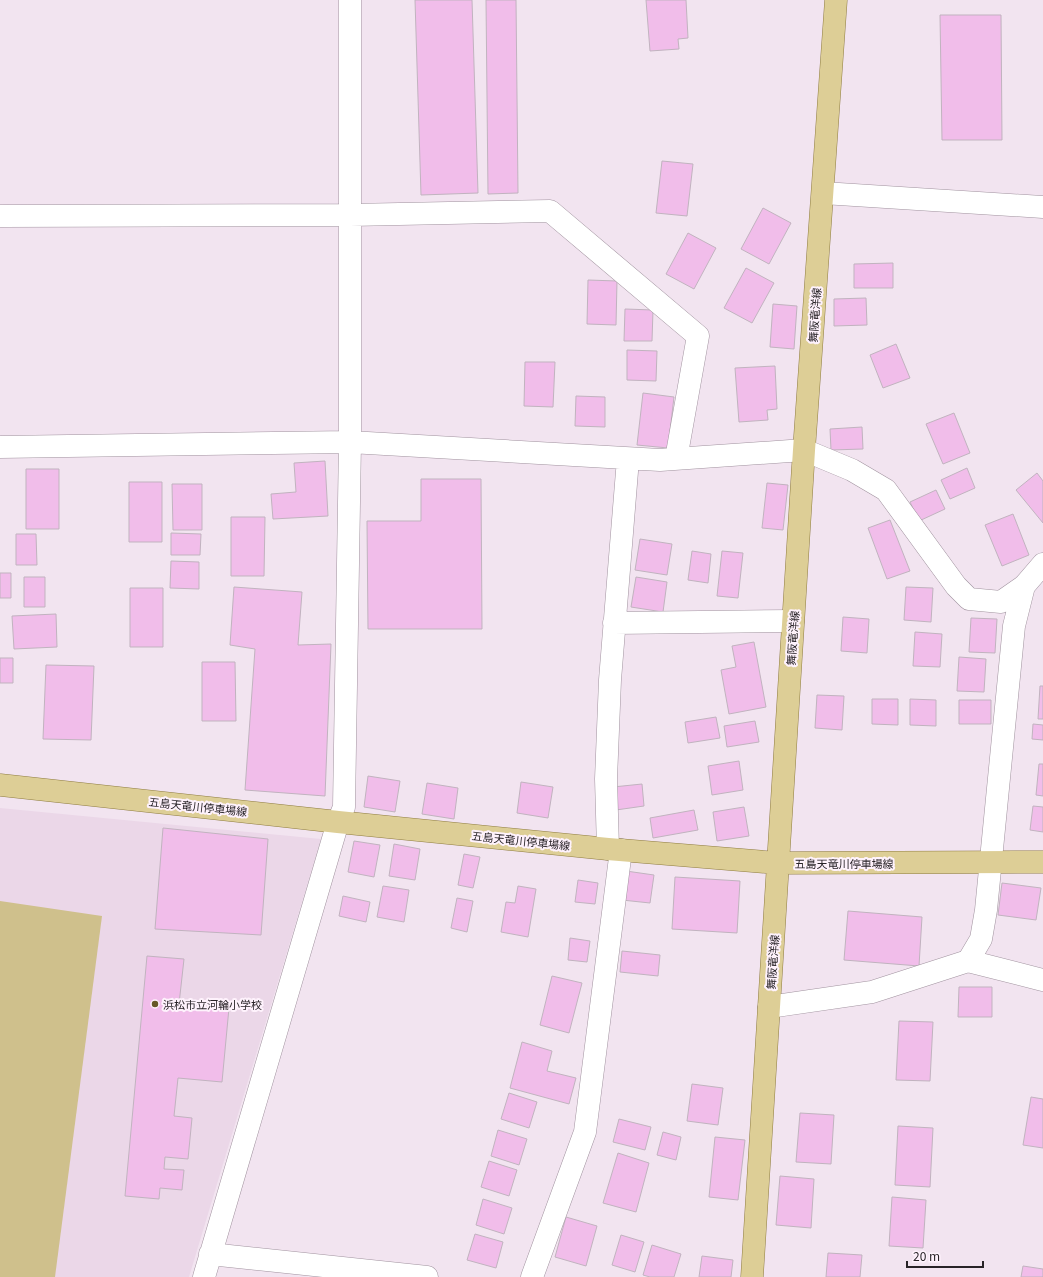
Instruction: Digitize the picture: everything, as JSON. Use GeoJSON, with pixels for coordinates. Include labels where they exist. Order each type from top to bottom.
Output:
{"type":"FeatureCollection","features":[{"type":"Feature","properties":{"kind":"main road","name":"舞阪竜洋線"},"geometry":{"type":"LineString","coordinates":[[752,1277],[804,450],[836,0]]}},
{"type":"Feature","properties":{"kind":"main road","name":"五島天竜川停車場線"},"geometry":{"type":"LineString","coordinates":[[0,785],[338,822],[778,863],[1043,862]]}},
{"type":"Feature","properties":{"kind":"street"},"geometry":{"type":"LineString","coordinates":[[204,1277],[338,822],[344,807],[350,442],[350,0]]}},
{"type":"Feature","properties":{"kind":"street"},"geometry":{"type":"LineString","coordinates":[[823,193],[1043,207]]}},
{"type":"Feature","properties":{"kind":"street"},"geometry":{"type":"LineString","coordinates":[[0,216],[350,215],[526,213],[550,211],[698,336],[676,459]]}},
{"type":"Feature","properties":{"kind":"street"},"geometry":{"type":"LineString","coordinates":[[0,447],[350,442],[628,459],[676,459],[804,450],[852,470],[886,490],[956,586],[969,599],[1001,602],[1024,586],[1043,564]]}},
{"type":"Feature","properties":{"kind":"street"},"geometry":{"type":"LineString","coordinates":[[532,1277],[585,1132],[615,849],[606,779],[614,623],[628,459]]}},
{"type":"Feature","properties":{"kind":"street"},"geometry":{"type":"LineString","coordinates":[[968,960],[981,939],[986,910],[1014,626],[1024,586]]}},
{"type":"Feature","properties":{"kind":"street"},"geometry":{"type":"LineString","coordinates":[[614,623],[793,621]]}},
{"type":"Feature","properties":{"kind":"street"},"geometry":{"type":"LineString","coordinates":[[769,1007],[872,992],[968,960],[1043,980]]}},
{"type":"Feature","properties":{"kind":"street"},"geometry":{"type":"LineString","coordinates":[[210,1254],[427,1277]]}},
{"type":"Feature","properties":{"kind":"shaded area"},"geometry":{"type":"Polygon","coordinates":[[[0,808],[321,839],[189,1277],[0,1277],[0,808]]]}},
{"type":"Feature","properties":{"kind":"shaded area"},"geometry":{"type":"Polygon","coordinates":[[[0,901],[102,916],[55,1277],[0,1277],[0,901]]]}},
{"type":"Feature","properties":{"kind":"building"},"geometry":{"type":"Polygon","coordinates":[[[415,0],[472,0],[478,193],[421,195],[415,0]]]}},
{"type":"Feature","properties":{"kind":"building"},"geometry":{"type":"Polygon","coordinates":[[[486,0],[516,0],[518,193],[488,194],[486,0]]]}},
{"type":"Feature","properties":{"kind":"building"},"geometry":{"type":"Polygon","coordinates":[[[646,0],[686,0],[688,38],[678,39],[679,49],[650,51],[646,0]]]}},
{"type":"Feature","properties":{"kind":"building"},"geometry":{"type":"Polygon","coordinates":[[[940,15],[1001,15],[1002,140],[942,140],[940,15]]]}},
{"type":"Feature","properties":{"kind":"building"},"geometry":{"type":"Polygon","coordinates":[[[662,161],[693,164],[687,216],[656,213],[662,161]]]}},
{"type":"Feature","properties":{"kind":"building"},"geometry":{"type":"Polygon","coordinates":[[[763,208],[791,223],[769,264],[741,249],[763,208]]]}},
{"type":"Feature","properties":{"kind":"building"},"geometry":{"type":"Polygon","coordinates":[[[688,233],[716,248],[694,289],[666,274],[688,233]]]}},
{"type":"Feature","properties":{"kind":"building"},"geometry":{"type":"Polygon","coordinates":[[[893,263],[893,288],[854,288],[854,264],[893,263]]]}},
{"type":"Feature","properties":{"kind":"building"},"geometry":{"type":"Polygon","coordinates":[[[746,268],[774,283],[752,323],[724,308],[746,268]]]}},
{"type":"Feature","properties":{"kind":"building"},"geometry":{"type":"Polygon","coordinates":[[[588,280],[617,281],[616,325],[587,324],[588,280]]]}},
{"type":"Feature","properties":{"kind":"building"},"geometry":{"type":"Polygon","coordinates":[[[866,298],[867,325],[834,326],[834,299],[866,298]]]}},
{"type":"Feature","properties":{"kind":"building"},"geometry":{"type":"Polygon","coordinates":[[[773,304],[797,306],[794,349],[770,347],[773,304]]]}},
{"type":"Feature","properties":{"kind":"building"},"geometry":{"type":"Polygon","coordinates":[[[625,309],[653,310],[652,341],[624,341],[625,309]]]}},
{"type":"Feature","properties":{"kind":"building"},"geometry":{"type":"Polygon","coordinates":[[[896,344],[910,378],[883,388],[870,355],[896,344]]]}},
{"type":"Feature","properties":{"kind":"building"},"geometry":{"type":"Polygon","coordinates":[[[627,350],[657,351],[656,381],[627,380],[627,350]]]}},
{"type":"Feature","properties":{"kind":"building"},"geometry":{"type":"Polygon","coordinates":[[[525,362],[555,362],[553,407],[524,406],[525,362]]]}},
{"type":"Feature","properties":{"kind":"building"},"geometry":{"type":"Polygon","coordinates":[[[775,366],[777,409],[767,410],[768,420],[739,422],[735,368],[775,366]]]}},
{"type":"Feature","properties":{"kind":"building"},"geometry":{"type":"Polygon","coordinates":[[[643,393],[674,397],[668,448],[637,445],[643,393]]]}},
{"type":"Feature","properties":{"kind":"building"},"geometry":{"type":"Polygon","coordinates":[[[576,396],[605,397],[605,427],[575,426],[576,396]]]}},
{"type":"Feature","properties":{"kind":"building"},"geometry":{"type":"Polygon","coordinates":[[[954,413],[970,453],[943,464],[926,424],[954,413]]]}},
{"type":"Feature","properties":{"kind":"building"},"geometry":{"type":"Polygon","coordinates":[[[862,427],[863,449],[831,450],[830,429],[862,427]]]}},
{"type":"Feature","properties":{"kind":"building"},"geometry":{"type":"Polygon","coordinates":[[[325,461],[328,516],[273,519],[271,494],[296,492],[294,463],[325,461]]]}},
{"type":"Feature","properties":{"kind":"building"},"geometry":{"type":"Polygon","coordinates":[[[967,468],[975,488],[950,499],[941,480],[967,468]]]}},
{"type":"Feature","properties":{"kind":"building"},"geometry":{"type":"Polygon","coordinates":[[[26,469],[59,469],[59,529],[26,529],[26,469]]]}},
{"type":"Feature","properties":{"kind":"building"},"geometry":{"type":"Polygon","coordinates":[[[1037,473],[1043,481],[1043,523],[1016,490],[1037,473]]]}},
{"type":"Feature","properties":{"kind":"building"},"geometry":{"type":"Polygon","coordinates":[[[421,479],[481,479],[482,629],[368,629],[367,521],[421,521],[421,479]]]}},
{"type":"Feature","properties":{"kind":"building"},"geometry":{"type":"Polygon","coordinates":[[[129,482],[162,482],[162,542],[129,542],[129,482]]]}},
{"type":"Feature","properties":{"kind":"building"},"geometry":{"type":"Polygon","coordinates":[[[767,483],[788,485],[783,530],[762,528],[767,483]]]}},
{"type":"Feature","properties":{"kind":"building"},"geometry":{"type":"Polygon","coordinates":[[[172,484],[202,484],[202,530],[173,530],[172,484]]]}},
{"type":"Feature","properties":{"kind":"building"},"geometry":{"type":"Polygon","coordinates":[[[936,490],[945,509],[919,521],[910,502],[936,490]]]}},
{"type":"Feature","properties":{"kind":"building"},"geometry":{"type":"Polygon","coordinates":[[[1013,514],[1029,555],[1002,566],[985,525],[1013,514]]]}},
{"type":"Feature","properties":{"kind":"building"},"geometry":{"type":"Polygon","coordinates":[[[231,517],[265,517],[264,576],[231,576],[231,517]]]}},
{"type":"Feature","properties":{"kind":"building"},"geometry":{"type":"Polygon","coordinates":[[[890,520],[910,571],[887,579],[868,528],[890,520]]]}},
{"type":"Feature","properties":{"kind":"building"},"geometry":{"type":"Polygon","coordinates":[[[171,533],[201,534],[200,555],[171,555],[171,533]]]}},
{"type":"Feature","properties":{"kind":"building"},"geometry":{"type":"Polygon","coordinates":[[[16,534],[36,534],[37,565],[16,565],[16,534]]]}},
{"type":"Feature","properties":{"kind":"building"},"geometry":{"type":"Polygon","coordinates":[[[640,539],[672,544],[667,575],[635,570],[640,539]]]}},
{"type":"Feature","properties":{"kind":"building"},"geometry":{"type":"Polygon","coordinates":[[[692,551],[711,554],[708,583],[688,580],[692,551]]]}},
{"type":"Feature","properties":{"kind":"building"},"geometry":{"type":"Polygon","coordinates":[[[722,551],[743,553],[738,598],[717,596],[722,551]]]}},
{"type":"Feature","properties":{"kind":"building"},"geometry":{"type":"Polygon","coordinates":[[[171,561],[199,562],[199,589],[170,588],[171,561]]]}},
{"type":"Feature","properties":{"kind":"building"},"geometry":{"type":"Polygon","coordinates":[[[0,573],[11,573],[11,598],[0,598],[0,573]]]}},
{"type":"Feature","properties":{"kind":"building"},"geometry":{"type":"Polygon","coordinates":[[[24,577],[45,577],[45,607],[24,607],[24,577]]]}},
{"type":"Feature","properties":{"kind":"building"},"geometry":{"type":"Polygon","coordinates":[[[636,577],[667,582],[663,612],[631,607],[636,577]]]}},
{"type":"Feature","properties":{"kind":"building"},"geometry":{"type":"Polygon","coordinates":[[[234,587],[302,592],[298,645],[331,644],[325,796],[245,790],[255,649],[230,645],[234,587]]]}},
{"type":"Feature","properties":{"kind":"building"},"geometry":{"type":"Polygon","coordinates":[[[906,587],[933,588],[931,622],[904,620],[906,587]]]}},
{"type":"Feature","properties":{"kind":"building"},"geometry":{"type":"Polygon","coordinates":[[[130,588],[163,588],[163,647],[130,647],[130,588]]]}},
{"type":"Feature","properties":{"kind":"building"},"geometry":{"type":"Polygon","coordinates":[[[56,614],[57,647],[14,649],[12,616],[56,614]]]}},
{"type":"Feature","properties":{"kind":"building"},"geometry":{"type":"Polygon","coordinates":[[[843,617],[869,619],[867,653],[841,651],[843,617]]]}},
{"type":"Feature","properties":{"kind":"building"},"geometry":{"type":"Polygon","coordinates":[[[971,618],[997,619],[995,653],[969,652],[971,618]]]}},
{"type":"Feature","properties":{"kind":"building"},"geometry":{"type":"Polygon","coordinates":[[[915,632],[942,634],[940,667],[913,666],[915,632]]]}},
{"type":"Feature","properties":{"kind":"building"},"geometry":{"type":"Polygon","coordinates":[[[754,642],[766,707],[729,714],[721,670],[736,667],[732,646],[754,642]]]}},
{"type":"Feature","properties":{"kind":"building"},"geometry":{"type":"Polygon","coordinates":[[[959,657],[986,659],[984,692],[957,691],[959,657]]]}},
{"type":"Feature","properties":{"kind":"building"},"geometry":{"type":"Polygon","coordinates":[[[0,658],[13,658],[13,683],[0,683],[0,658]]]}},
{"type":"Feature","properties":{"kind":"building"},"geometry":{"type":"Polygon","coordinates":[[[202,662],[235,662],[236,721],[202,721],[202,662]]]}},
{"type":"Feature","properties":{"kind":"building"},"geometry":{"type":"Polygon","coordinates":[[[46,665],[94,666],[91,740],[43,739],[46,665]]]}},
{"type":"Feature","properties":{"kind":"building"},"geometry":{"type":"Polygon","coordinates":[[[1040,686],[1043,686],[1043,719],[1038,719],[1040,686]]]}},
{"type":"Feature","properties":{"kind":"building"},"geometry":{"type":"Polygon","coordinates":[[[817,695],[844,696],[842,730],[815,728],[817,695]]]}},
{"type":"Feature","properties":{"kind":"building"},"geometry":{"type":"Polygon","coordinates":[[[872,699],[898,699],[898,725],[872,724],[872,699]]]}},
{"type":"Feature","properties":{"kind":"building"},"geometry":{"type":"Polygon","coordinates":[[[910,699],[936,700],[936,726],[910,725],[910,699]]]}},
{"type":"Feature","properties":{"kind":"building"},"geometry":{"type":"Polygon","coordinates":[[[959,700],[991,700],[991,724],[959,724],[959,700]]]}},
{"type":"Feature","properties":{"kind":"building"},"geometry":{"type":"Polygon","coordinates":[[[716,717],[720,738],[688,743],[685,722],[716,717]]]}},
{"type":"Feature","properties":{"kind":"building"},"geometry":{"type":"Polygon","coordinates":[[[755,721],[759,742],[727,747],[724,726],[755,721]]]}},
{"type":"Feature","properties":{"kind":"building"},"geometry":{"type":"Polygon","coordinates":[[[1033,724],[1043,725],[1043,740],[1032,739],[1033,724]]]}},
{"type":"Feature","properties":{"kind":"building"},"geometry":{"type":"Polygon","coordinates":[[[739,761],[743,790],[712,795],[708,766],[739,761]]]}},
{"type":"Feature","properties":{"kind":"building"},"geometry":{"type":"Polygon","coordinates":[[[1039,764],[1043,764],[1043,796],[1036,795],[1039,764]]]}},
{"type":"Feature","properties":{"kind":"building"},"geometry":{"type":"Polygon","coordinates":[[[368,776],[400,781],[395,812],[364,807],[368,776]]]}},
{"type":"Feature","properties":{"kind":"building"},"geometry":{"type":"Polygon","coordinates":[[[521,782],[553,787],[548,818],[517,813],[521,782]]]}},
{"type":"Feature","properties":{"kind":"building"},"geometry":{"type":"Polygon","coordinates":[[[427,783],[458,788],[454,819],[422,814],[427,783]]]}},
{"type":"Feature","properties":{"kind":"building"},"geometry":{"type":"Polygon","coordinates":[[[642,784],[644,806],[616,810],[613,787],[642,784]]]}},
{"type":"Feature","properties":{"kind":"building"},"geometry":{"type":"Polygon","coordinates":[[[1033,806],[1043,807],[1043,832],[1030,830],[1033,806]]]}},
{"type":"Feature","properties":{"kind":"building"},"geometry":{"type":"Polygon","coordinates":[[[744,807],[749,836],[717,841],[713,812],[744,807]]]}},
{"type":"Feature","properties":{"kind":"building"},"geometry":{"type":"Polygon","coordinates":[[[694,810],[698,830],[653,838],[650,818],[694,810]]]}},
{"type":"Feature","properties":{"kind":"building"},"geometry":{"type":"Polygon","coordinates":[[[163,828],[268,839],[261,935],[155,929],[163,828]]]}},
{"type":"Feature","properties":{"kind":"building"},"geometry":{"type":"Polygon","coordinates":[[[354,841],[380,845],[374,877],[348,872],[354,841]]]}},
{"type":"Feature","properties":{"kind":"building"},"geometry":{"type":"Polygon","coordinates":[[[394,844],[420,849],[415,880],[389,876],[394,844]]]}},
{"type":"Feature","properties":{"kind":"building"},"geometry":{"type":"Polygon","coordinates":[[[464,854],[480,857],[473,888],[458,885],[464,854]]]}},
{"type":"Feature","properties":{"kind":"building"},"geometry":{"type":"Polygon","coordinates":[[[626,871],[654,875],[650,903],[622,900],[626,871]]]}},
{"type":"Feature","properties":{"kind":"building"},"geometry":{"type":"Polygon","coordinates":[[[675,877],[740,881],[737,933],[672,929],[675,877]]]}},
{"type":"Feature","properties":{"kind":"building"},"geometry":{"type":"Polygon","coordinates":[[[578,880],[598,883],[595,904],[575,902],[578,880]]]}},
{"type":"Feature","properties":{"kind":"building"},"geometry":{"type":"Polygon","coordinates":[[[1002,883],[1041,888],[1036,920],[998,915],[1002,883]]]}},
{"type":"Feature","properties":{"kind":"building"},"geometry":{"type":"Polygon","coordinates":[[[383,886],[409,890],[404,922],[377,917],[383,886]]]}},
{"type":"Feature","properties":{"kind":"building"},"geometry":{"type":"Polygon","coordinates":[[[518,886],[536,889],[528,937],[501,932],[506,902],[515,903],[518,886]]]}},
{"type":"Feature","properties":{"kind":"building"},"geometry":{"type":"Polygon","coordinates":[[[343,896],[370,902],[366,922],[339,916],[343,896]]]}},
{"type":"Feature","properties":{"kind":"building"},"geometry":{"type":"Polygon","coordinates":[[[457,898],[473,901],[467,932],[451,928],[457,898]]]}},
{"type":"Feature","properties":{"kind":"building"},"geometry":{"type":"Polygon","coordinates":[[[848,911],[922,917],[919,966],[844,960],[848,911]]]}},
{"type":"Feature","properties":{"kind":"building"},"geometry":{"type":"Polygon","coordinates":[[[570,938],[590,941],[587,962],[568,960],[570,938]]]}},
{"type":"Feature","properties":{"kind":"building"},"geometry":{"type":"Polygon","coordinates":[[[622,951],[660,955],[658,976],[620,972],[622,951]]]}},
{"type":"Feature","properties":{"kind":"building"},"geometry":{"type":"Polygon","coordinates":[[[147,956],[184,959],[179,1004],[229,1008],[222,1082],[178,1078],[174,1116],[192,1118],[188,1159],[165,1157],[164,1169],[184,1170],[182,1190],[160,1188],[159,1199],[125,1196],[147,956]]]}},
{"type":"Feature","properties":{"kind":"building"},"geometry":{"type":"Polygon","coordinates":[[[552,976],[582,983],[569,1033],[540,1025],[552,976]]]}},
{"type":"Feature","properties":{"kind":"building"},"geometry":{"type":"Polygon","coordinates":[[[959,987],[992,987],[992,1017],[958,1017],[959,987]]]}},
{"type":"Feature","properties":{"kind":"building"},"geometry":{"type":"Polygon","coordinates":[[[899,1021],[933,1022],[930,1081],[896,1080],[899,1021]]]}},
{"type":"Feature","properties":{"kind":"building"},"geometry":{"type":"Polygon","coordinates":[[[522,1042],[552,1051],[547,1071],[576,1078],[569,1104],[510,1088],[522,1042]]]}},
{"type":"Feature","properties":{"kind":"building"},"geometry":{"type":"Polygon","coordinates":[[[692,1084],[723,1088],[718,1125],[687,1121],[692,1084]]]}},
{"type":"Feature","properties":{"kind":"building"},"geometry":{"type":"Polygon","coordinates":[[[509,1093],[537,1102],[529,1128],[501,1119],[509,1093]]]}},
{"type":"Feature","properties":{"kind":"building"},"geometry":{"type":"Polygon","coordinates":[[[1031,1097],[1043,1099],[1043,1148],[1023,1145],[1031,1097]]]}},
{"type":"Feature","properties":{"kind":"building"},"geometry":{"type":"Polygon","coordinates":[[[800,1113],[834,1115],[831,1164],[796,1162],[800,1113]]]}},
{"type":"Feature","properties":{"kind":"building"},"geometry":{"type":"Polygon","coordinates":[[[619,1119],[651,1127],[645,1150],[613,1142],[619,1119]]]}},
{"type":"Feature","properties":{"kind":"building"},"geometry":{"type":"Polygon","coordinates":[[[898,1126],[933,1128],[930,1187],[895,1185],[898,1126]]]}},
{"type":"Feature","properties":{"kind":"building"},"geometry":{"type":"Polygon","coordinates":[[[498,1130],[527,1139],[519,1165],[491,1156],[498,1130]]]}},
{"type":"Feature","properties":{"kind":"building"},"geometry":{"type":"Polygon","coordinates":[[[663,1132],[681,1137],[676,1160],[657,1155],[663,1132]]]}},
{"type":"Feature","properties":{"kind":"building"},"geometry":{"type":"Polygon","coordinates":[[[715,1137],[745,1140],[738,1200],[709,1197],[715,1137]]]}},
{"type":"Feature","properties":{"kind":"building"},"geometry":{"type":"Polygon","coordinates":[[[618,1153],[649,1163],[636,1212],[603,1203],[618,1153]]]}},
{"type":"Feature","properties":{"kind":"building"},"geometry":{"type":"Polygon","coordinates":[[[489,1161],[517,1170],[509,1196],[481,1187],[489,1161]]]}},
{"type":"Feature","properties":{"kind":"building"},"geometry":{"type":"Polygon","coordinates":[[[780,1176],[814,1179],[811,1228],[776,1225],[780,1176]]]}},
{"type":"Feature","properties":{"kind":"building"},"geometry":{"type":"Polygon","coordinates":[[[892,1197],[926,1200],[923,1248],[889,1246],[892,1197]]]}},
{"type":"Feature","properties":{"kind":"building"},"geometry":{"type":"Polygon","coordinates":[[[483,1199],[512,1208],[504,1234],[476,1225],[483,1199]]]}},
{"type":"Feature","properties":{"kind":"building"},"geometry":{"type":"Polygon","coordinates":[[[566,1217],[597,1226],[586,1266],[555,1257],[566,1217]]]}},
{"type":"Feature","properties":{"kind":"building"},"geometry":{"type":"Polygon","coordinates":[[[475,1234],[503,1242],[496,1268],[467,1260],[475,1234]]]}},
{"type":"Feature","properties":{"kind":"building"},"geometry":{"type":"Polygon","coordinates":[[[621,1235],[644,1242],[635,1272],[612,1265],[621,1235]]]}},
{"type":"Feature","properties":{"kind":"building"},"geometry":{"type":"Polygon","coordinates":[[[652,1245],[681,1254],[674,1277],[650,1277],[643,1275],[652,1245]]]}},
{"type":"Feature","properties":{"kind":"building"},"geometry":{"type":"Polygon","coordinates":[[[828,1253],[862,1255],[860,1277],[826,1277],[828,1253]]]}},
{"type":"Feature","properties":{"kind":"building"},"geometry":{"type":"Polygon","coordinates":[[[702,1256],[733,1260],[731,1277],[699,1277],[702,1256]]]}},
{"type":"Feature","properties":{"kind":"building"},"geometry":{"type":"Polygon","coordinates":[[[1023,1266],[1043,1269],[1043,1277],[1021,1277],[1023,1266]]]}},
{"type":"Feature","properties":{"kind":"place","name":"浜松市立河輪小学校"},"geometry":{"type":"Point","coordinates":[155,1004]}}]}
